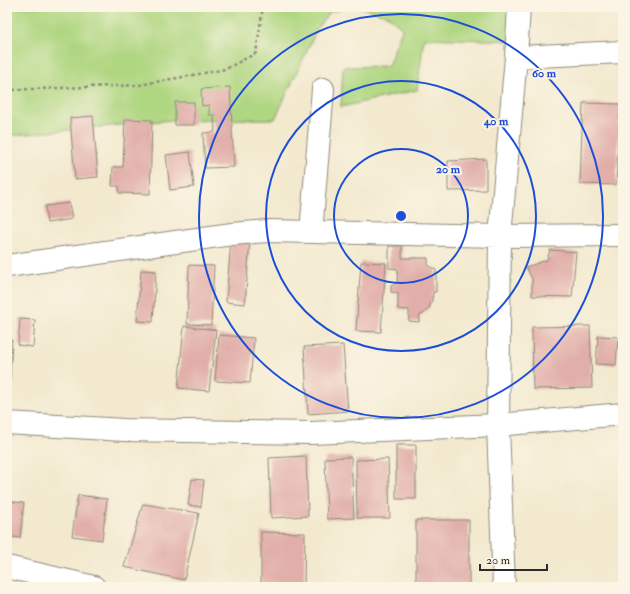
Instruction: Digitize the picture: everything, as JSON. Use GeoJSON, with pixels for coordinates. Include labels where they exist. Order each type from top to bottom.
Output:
{"type":"FeatureCollection","features":[{"type":"Feature","properties":{"kind":"street"},"geometry":{"type":"LineString","coordinates":[[504,587],[498,425],[500,236],[519,7]]}},
{"type":"Feature","properties":{"kind":"street"},"geometry":{"type":"LineString","coordinates":[[516,57],[623,52]]}},
{"type":"Feature","properties":{"kind":"street"},"geometry":{"type":"LineString","coordinates":[[311,232],[323,89]]}},
{"type":"Feature","properties":{"kind":"street"},"geometry":{"type":"LineString","coordinates":[[7,266],[232,234],[268,231],[500,236],[623,235]]}},
{"type":"Feature","properties":{"kind":"street"},"geometry":{"type":"LineString","coordinates":[[7,423],[124,430],[311,434],[498,425],[623,414]]}},
{"type":"Feature","properties":{"kind":"street"},"geometry":{"type":"LineString","coordinates":[[7,567],[94,587]]}},
{"type":"Feature","properties":{"kind":"path"},"geometry":{"type":"LineString","coordinates":[[7,90],[139,85],[226,69],[256,53],[262,13],[261,7]]}},
{"type":"Feature","properties":{"kind":"green space"},"geometry":{"type":"Polygon","coordinates":[[[7,7],[353,7],[330,12],[318,27],[275,119],[172,120],[7,136],[7,7]]]}},
{"type":"Feature","properties":{"kind":"green space"},"geometry":{"type":"Polygon","coordinates":[[[360,7],[514,7],[516,41],[424,38],[417,90],[341,107],[343,67],[388,66],[402,29],[389,16],[360,7]]]}},
{"type":"Feature","properties":{"kind":"building"},"geometry":{"type":"Polygon","coordinates":[[[230,87],[234,167],[205,168],[203,133],[215,132],[214,115],[209,115],[209,105],[202,106],[201,89],[230,87]]]}},
{"type":"Feature","properties":{"kind":"building"},"geometry":{"type":"Polygon","coordinates":[[[175,102],[194,102],[194,125],[175,125],[175,102]]]}},
{"type":"Feature","properties":{"kind":"building"},"geometry":{"type":"Polygon","coordinates":[[[583,103],[620,104],[616,185],[580,184],[583,103]]]}},
{"type":"Feature","properties":{"kind":"building"},"geometry":{"type":"Polygon","coordinates":[[[93,116],[98,177],[75,179],[70,118],[93,116]]]}},
{"type":"Feature","properties":{"kind":"building"},"geometry":{"type":"Polygon","coordinates":[[[125,119],[152,120],[150,194],[119,193],[119,186],[112,186],[113,167],[123,167],[125,119]]]}},
{"type":"Feature","properties":{"kind":"building"},"geometry":{"type":"Polygon","coordinates":[[[190,152],[194,187],[170,190],[166,155],[190,152]]]}},
{"type":"Feature","properties":{"kind":"building"},"geometry":{"type":"Polygon","coordinates":[[[486,159],[486,190],[448,191],[448,161],[486,159]]]}},
{"type":"Feature","properties":{"kind":"building"},"geometry":{"type":"Polygon","coordinates":[[[69,203],[72,219],[47,223],[45,206],[69,203]]]}},
{"type":"Feature","properties":{"kind":"building"},"geometry":{"type":"Polygon","coordinates":[[[231,240],[250,241],[245,304],[226,302],[231,240]]]}},
{"type":"Feature","properties":{"kind":"building"},"geometry":{"type":"Polygon","coordinates":[[[389,246],[402,246],[402,258],[428,258],[428,265],[436,270],[436,292],[433,292],[429,308],[420,315],[419,322],[409,321],[409,310],[398,309],[398,293],[391,292],[391,286],[397,283],[398,269],[389,268],[389,246]]]}},
{"type":"Feature","properties":{"kind":"building"},"geometry":{"type":"Polygon","coordinates":[[[550,250],[576,252],[572,297],[532,296],[532,279],[526,267],[547,260],[550,250]]]}},
{"type":"Feature","properties":{"kind":"building"},"geometry":{"type":"Polygon","coordinates":[[[361,262],[386,263],[381,332],[356,331],[361,262]]]}},
{"type":"Feature","properties":{"kind":"building"},"geometry":{"type":"Polygon","coordinates":[[[189,265],[214,266],[211,325],[187,324],[189,265]]]}},
{"type":"Feature","properties":{"kind":"building"},"geometry":{"type":"Polygon","coordinates":[[[141,270],[156,271],[153,322],[137,321],[141,270]]]}},
{"type":"Feature","properties":{"kind":"building"},"geometry":{"type":"Polygon","coordinates":[[[20,319],[35,320],[33,347],[18,345],[20,319]]]}},
{"type":"Feature","properties":{"kind":"building"},"geometry":{"type":"Polygon","coordinates":[[[184,326],[216,330],[209,391],[178,388],[184,326]]]}},
{"type":"Feature","properties":{"kind":"building"},"geometry":{"type":"Polygon","coordinates":[[[590,326],[592,388],[533,389],[532,327],[590,326]]]}},
{"type":"Feature","properties":{"kind":"building"},"geometry":{"type":"Polygon","coordinates":[[[219,335],[254,338],[250,383],[215,381],[219,335]]]}},
{"type":"Feature","properties":{"kind":"building"},"geometry":{"type":"Polygon","coordinates":[[[598,336],[618,337],[616,365],[596,364],[598,336]]]}},
{"type":"Feature","properties":{"kind":"building"},"geometry":{"type":"Polygon","coordinates":[[[7,339],[12,340],[10,381],[7,380],[7,339]]]}},
{"type":"Feature","properties":{"kind":"building"},"geometry":{"type":"Polygon","coordinates":[[[343,345],[348,411],[308,414],[304,347],[343,345]]]}},
{"type":"Feature","properties":{"kind":"building"},"geometry":{"type":"Polygon","coordinates":[[[396,445],[416,445],[416,499],[396,499],[396,445]]]}},
{"type":"Feature","properties":{"kind":"building"},"geometry":{"type":"Polygon","coordinates":[[[306,456],[308,516],[271,518],[269,458],[306,456]]]}},
{"type":"Feature","properties":{"kind":"building"},"geometry":{"type":"Polygon","coordinates":[[[351,457],[354,518],[327,519],[325,458],[351,457]]]}},
{"type":"Feature","properties":{"kind":"building"},"geometry":{"type":"Polygon","coordinates":[[[388,459],[390,518],[357,518],[356,460],[388,459]]]}},
{"type":"Feature","properties":{"kind":"building"},"geometry":{"type":"Polygon","coordinates":[[[192,479],[204,480],[201,507],[188,505],[192,479]]]}},
{"type":"Feature","properties":{"kind":"building"},"geometry":{"type":"Polygon","coordinates":[[[78,495],[107,499],[102,540],[72,536],[78,495]]]}},
{"type":"Feature","properties":{"kind":"building"},"geometry":{"type":"Polygon","coordinates":[[[7,501],[24,503],[20,538],[7,536],[7,501]]]}},
{"type":"Feature","properties":{"kind":"building"},"geometry":{"type":"Polygon","coordinates":[[[143,504],[199,513],[184,580],[124,567],[143,504]]]}},
{"type":"Feature","properties":{"kind":"building"},"geometry":{"type":"Polygon","coordinates":[[[416,520],[469,520],[469,586],[416,586],[416,520]]]}},
{"type":"Feature","properties":{"kind":"building"},"geometry":{"type":"Polygon","coordinates":[[[261,532],[305,533],[304,587],[261,587],[261,532]]]}}]}
